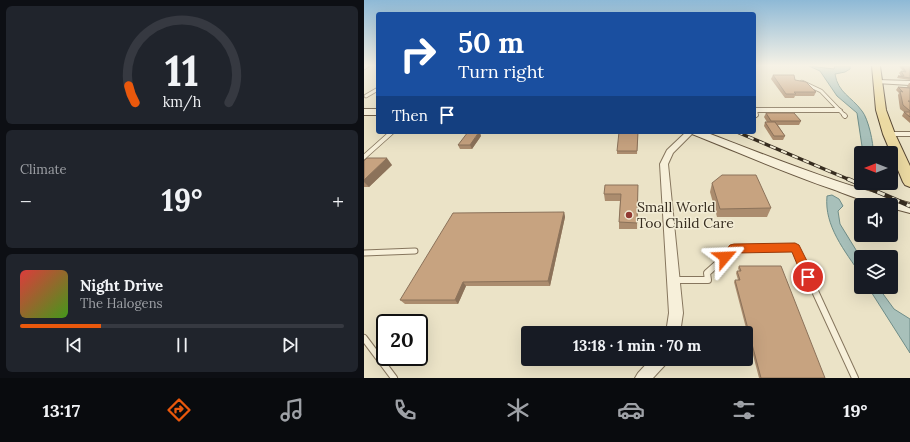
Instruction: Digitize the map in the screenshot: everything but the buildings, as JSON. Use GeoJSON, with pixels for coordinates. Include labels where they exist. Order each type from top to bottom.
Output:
{"type":"FeatureCollection","features":[{"type":"Feature","properties":{"kind":"main road"},"geometry":{"type":"LineString","coordinates":[[878,84],[881,110],[889,134],[910,182]]}},
{"type":"Feature","properties":{"kind":"main road"},"geometry":{"type":"LineString","coordinates":[[364,112],[376,112]]}},
{"type":"Feature","properties":{"kind":"main road"},"geometry":{"type":"LineString","coordinates":[[701,134],[818,180],[869,197],[910,208]]}},
{"type":"Feature","properties":{"kind":"street"},"geometry":{"type":"LineString","coordinates":[[756,112],[839,110]]}},
{"type":"Feature","properties":{"kind":"street"},"geometry":{"type":"LineString","coordinates":[[674,326],[676,313],[674,280],[664,164],[670,152],[688,134]]}},
{"type":"Feature","properties":{"kind":"street"},"geometry":{"type":"LineString","coordinates":[[889,134],[910,134]]}},
{"type":"Feature","properties":{"kind":"street"},"geometry":{"type":"LineString","coordinates":[[643,378],[654,366]]}},
{"type":"Feature","properties":{"kind":"lane"},"geometry":{"type":"LineString","coordinates":[[809,84],[819,89],[845,116]]}},
{"type":"Feature","properties":{"kind":"lane"},"geometry":{"type":"LineString","coordinates":[[366,96],[376,90]]}},
{"type":"Feature","properties":{"kind":"lane"},"geometry":{"type":"LineString","coordinates":[[364,157],[390,134]]}},
{"type":"Feature","properties":{"kind":"lane"},"geometry":{"type":"LineString","coordinates":[[674,280],[708,280],[707,273],[734,248],[795,248],[855,378]]}},
{"type":"Feature","properties":{"kind":"lane"},"geometry":{"type":"LineString","coordinates":[[364,253],[415,251]]}},
{"type":"Feature","properties":{"kind":"lane"},"geometry":{"type":"LineString","coordinates":[[364,338],[394,378]]}},
{"type":"Feature","properties":{"kind":"water"},"geometry":{"type":"Polygon","coordinates":[[[829,84],[838,84],[842,90],[864,114],[873,146],[862,146],[857,113],[837,96],[829,84]]]}},
{"type":"Feature","properties":{"kind":"water"},"geometry":{"type":"Polygon","coordinates":[[[832,195],[839,199],[843,206],[838,211],[840,224],[856,250],[854,250],[854,265],[832,228],[827,207],[827,196],[832,195]]]}},
{"type":"Feature","properties":{"kind":"water"},"geometry":{"type":"Polygon","coordinates":[[[872,294],[883,294],[894,309],[910,319],[910,353],[872,294]]]}},
{"type":"Feature","properties":{"kind":"railway"},"geometry":{"type":"LineString","coordinates":[[742,134],[850,180]]}},
{"type":"Feature","properties":{"kind":"railway"},"geometry":{"type":"LineString","coordinates":[[848,179],[910,206]]}},
{"type":"Feature","properties":{"kind":"place","name":"Small World Too Child Care"},"geometry":{"type":"Point","coordinates":[629,215]}},
{"type":"Feature","properties":{"kind":"route"},"geometry":{"type":"LineString","coordinates":[[725,257],[734,248],[795,248],[808,277]]}}]}
